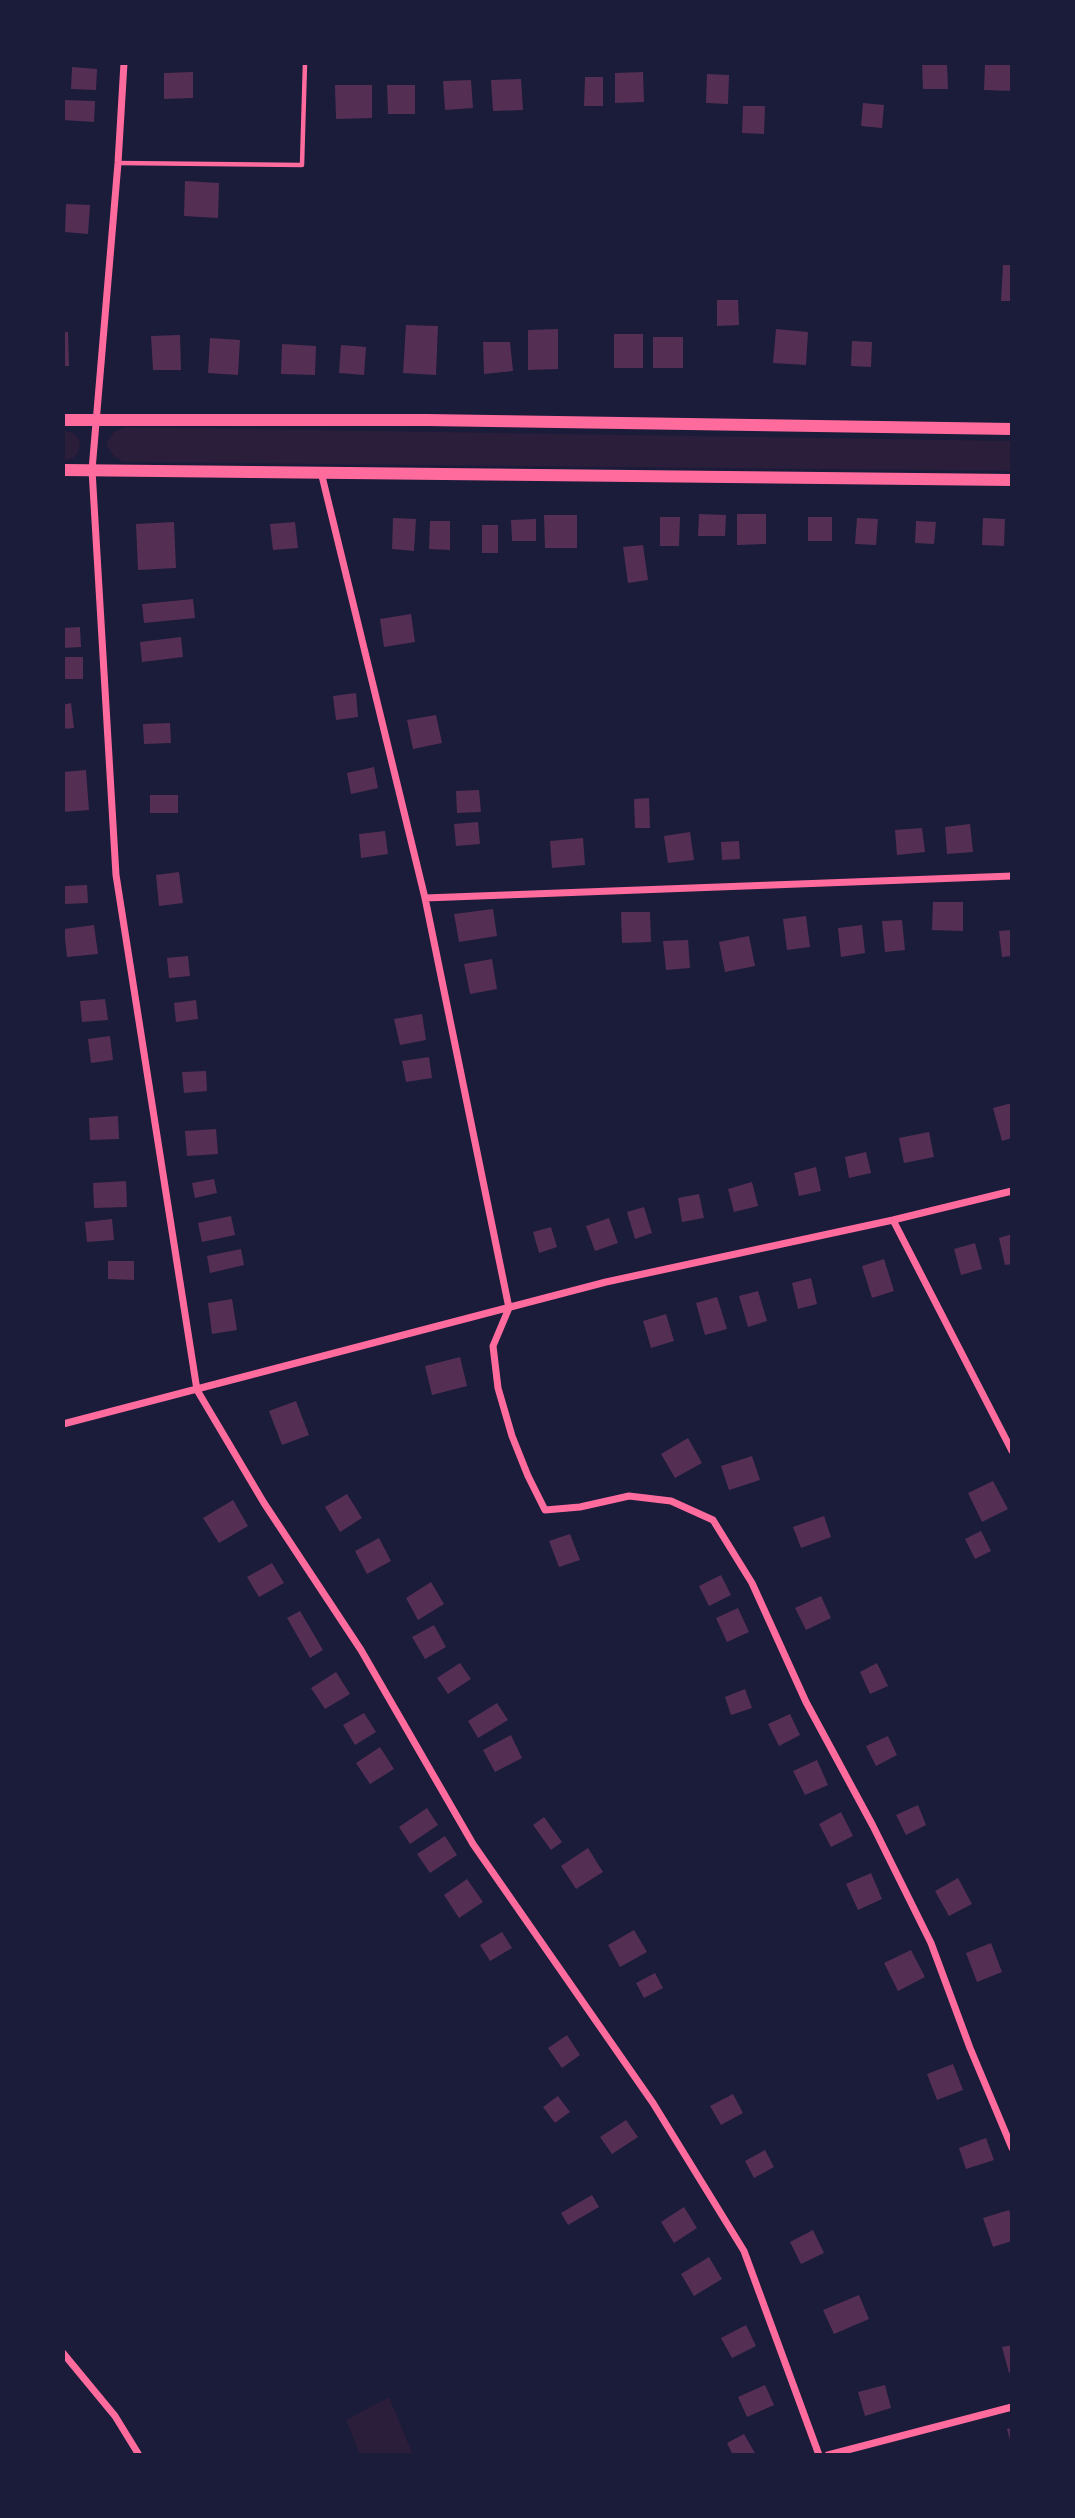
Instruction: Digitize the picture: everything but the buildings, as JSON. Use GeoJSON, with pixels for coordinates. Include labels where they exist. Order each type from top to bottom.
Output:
{"type":"FeatureCollection","features":[{"type":"Feature","properties":{"kind":"main road"},"geometry":{"type":"LineString","coordinates":[[63,420],[428,419],[1012,429]]}},
{"type":"Feature","properties":{"kind":"main road"},"geometry":{"type":"LineString","coordinates":[[63,470],[1012,480]]}},
{"type":"Feature","properties":{"kind":"street"},"geometry":{"type":"LineString","coordinates":[[124,63],[92,470],[116,875],[197,1390],[264,1503],[361,1650],[473,1844],[653,2103],[744,2251],[819,2455]]}},
{"type":"Feature","properties":{"kind":"street"},"geometry":{"type":"LineString","coordinates":[[321,472],[425,898],[509,1308],[493,1346],[498,1388],[512,1436],[528,1476],[545,1510],[580,1507],[629,1496],[671,1501],[713,1520],[752,1583],[806,1702],[873,1826],[931,1943],[970,2048],[1012,2148]]}},
{"type":"Feature","properties":{"kind":"street"},"geometry":{"type":"LineString","coordinates":[[425,898],[1012,876]]}},
{"type":"Feature","properties":{"kind":"street"},"geometry":{"type":"LineString","coordinates":[[63,1424],[606,1282],[1012,1191]]}},
{"type":"Feature","properties":{"kind":"street"},"geometry":{"type":"LineString","coordinates":[[892,1220],[1012,1451]]}},
{"type":"Feature","properties":{"kind":"street"},"geometry":{"type":"LineString","coordinates":[[63,2353],[115,2416],[139,2455]]}},
{"type":"Feature","properties":{"kind":"street"},"geometry":{"type":"LineString","coordinates":[[828,2455],[1012,2407]]}},
{"type":"Feature","properties":{"kind":"lane"},"geometry":{"type":"LineString","coordinates":[[118,163],[302,165],[305,63]]}},
{"type":"Feature","properties":{"kind":"shaded area"},"geometry":{"type":"Polygon","coordinates":[[[125,427],[1012,441],[1012,471],[123,462],[107,447],[114,432],[125,427]]]}},
{"type":"Feature","properties":{"kind":"shaded area"},"geometry":{"type":"Polygon","coordinates":[[[63,430],[75,434],[80,441],[78,453],[63,461],[63,430]]]}},
{"type":"Feature","properties":{"kind":"shaded area"},"geometry":{"type":"Polygon","coordinates":[[[389,2397],[413,2455],[360,2455],[346,2420],[389,2397]]]}}]}
